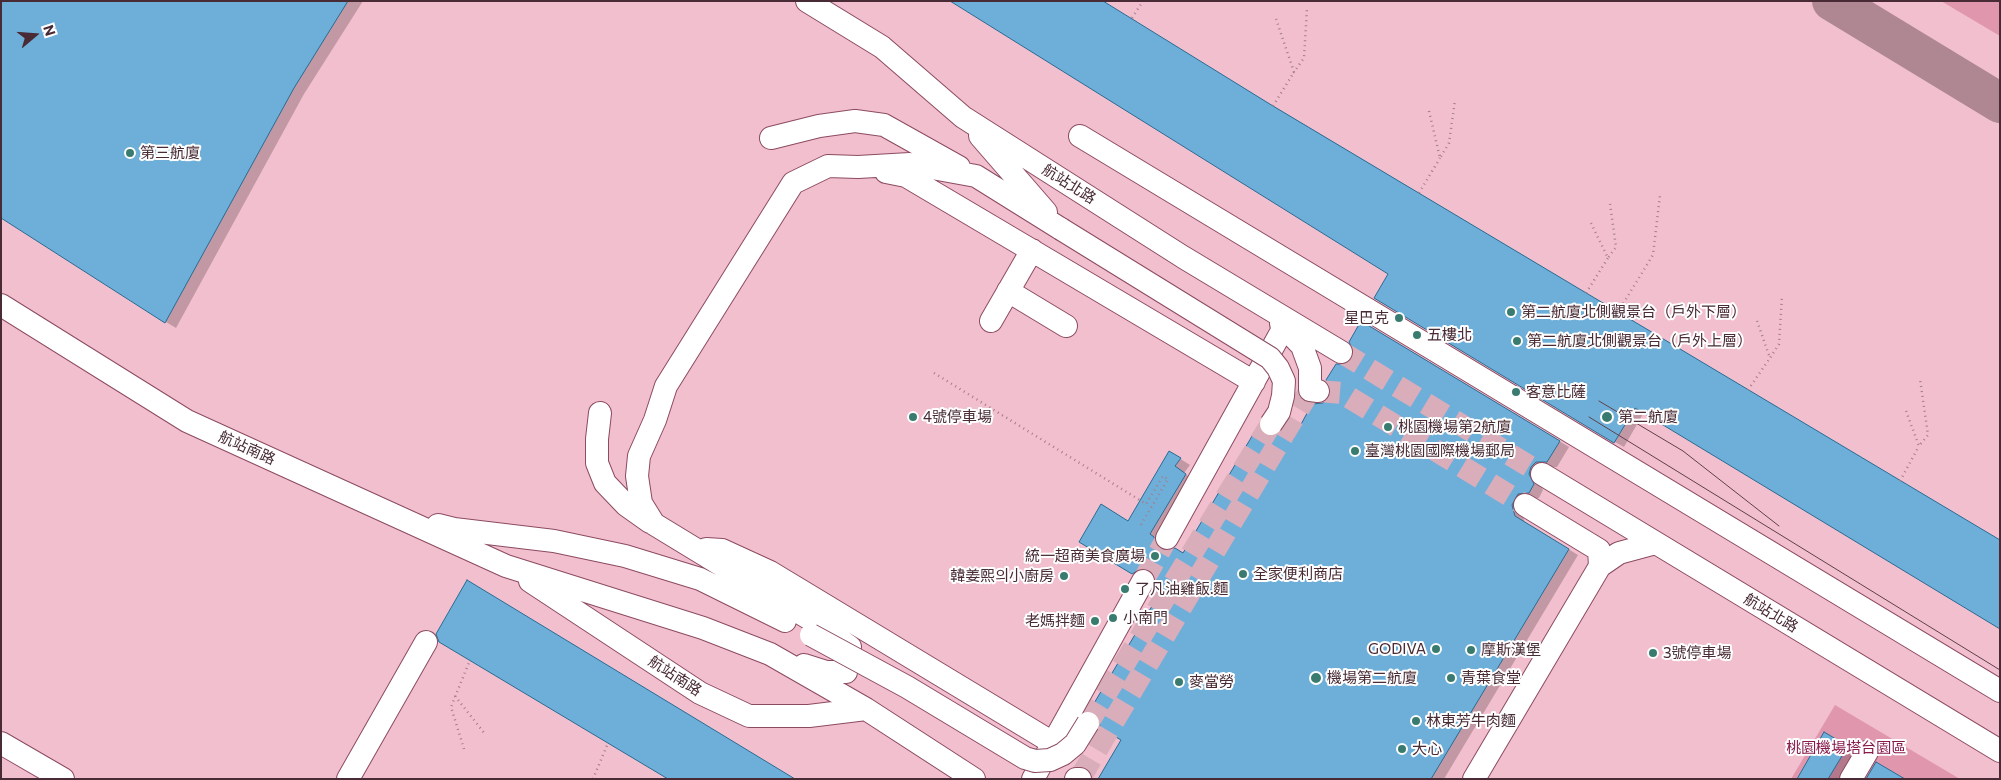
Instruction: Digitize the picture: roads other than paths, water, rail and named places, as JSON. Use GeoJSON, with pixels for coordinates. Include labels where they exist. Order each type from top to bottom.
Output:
{"type":"FeatureCollection","features":[{"type":"Feature","properties":{"kind":"street","name":"航站北路"},"geometry":{"type":"LineString","coordinates":[[807,1],[882,47],[963,117],[1341,352]]}},
{"type":"Feature","properties":{"kind":"street"},"geometry":{"type":"LineString","coordinates":[[963,117],[1061,229]]}},
{"type":"Feature","properties":{"kind":"street"},"geometry":{"type":"LineString","coordinates":[[771,138],[819,126],[855,121],[884,125],[976,176],[1270,358],[1278,368],[1284,381],[1283,396],[1278,412],[1271,424]]}},
{"type":"Feature","properties":{"kind":"street"},"geometry":{"type":"LineString","coordinates":[[1080,136],[2000,691]]}},
{"type":"Feature","properties":{"kind":"street"},"geometry":{"type":"LineString","coordinates":[[858,168],[910,164],[976,176]]}},
{"type":"Feature","properties":{"kind":"street"},"geometry":{"type":"LineString","coordinates":[[654,524],[641,502],[637,476],[639,456],[656,420],[666,386],[793,183],[828,166],[858,168],[906,176],[1254,382]]}},
{"type":"Feature","properties":{"kind":"street"},"geometry":{"type":"LineString","coordinates":[[991,321],[1032,250]]}},
{"type":"Feature","properties":{"kind":"street"},"geometry":{"type":"LineString","coordinates":[[1008,291],[1066,326]]}},
{"type":"Feature","properties":{"kind":"street","name":"航站南路"},"geometry":{"type":"LineString","coordinates":[[1,304],[187,421],[506,566],[703,628],[770,654],[866,709],[974,779]]}},
{"type":"Feature","properties":{"kind":"street"},"geometry":{"type":"LineString","coordinates":[[1261,304],[1302,346],[1310,368],[1314,391]]}},
{"type":"Feature","properties":{"kind":"street"},"geometry":{"type":"LineString","coordinates":[[1167,538],[1284,328]]}},
{"type":"Feature","properties":{"kind":"street"},"geometry":{"type":"LineString","coordinates":[[600,413],[597,463],[606,482],[626,505],[813,629],[1024,758],[1035,761],[1050,760],[1063,754],[1075,744],[1088,723]]}},
{"type":"Feature","properties":{"kind":"street","name":"航站北路"},"geometry":{"type":"LineString","coordinates":[[1542,474],[2000,751]]}},
{"type":"Feature","properties":{"kind":"street"},"geometry":{"type":"LineString","coordinates":[[1525,505],[1598,550],[1600,566]]}},
{"type":"Feature","properties":{"kind":"street"},"geometry":{"type":"LineString","coordinates":[[384,510],[454,529],[554,541],[625,556],[700,579],[813,629]]}},
{"type":"Feature","properties":{"kind":"street"},"geometry":{"type":"LineString","coordinates":[[1474,779],[1600,566],[1619,553],[1656,543]]}},
{"type":"Feature","properties":{"kind":"street"},"geometry":{"type":"LineString","coordinates":[[692,548],[722,550],[770,572],[1053,743]]}},
{"type":"Feature","properties":{"kind":"street","name":"航站南路"},"geometry":{"type":"LineString","coordinates":[[506,566],[700,693],[749,716],[809,716],[866,709]]}},
{"type":"Feature","properties":{"kind":"street"},"geometry":{"type":"LineString","coordinates":[[1033,779],[1143,581]]}},
{"type":"Feature","properties":{"kind":"street"},"geometry":{"type":"LineString","coordinates":[[348,779],[426,642]]}},
{"type":"Feature","properties":{"kind":"street"},"geometry":{"type":"LineString","coordinates":[[770,654],[826,672],[846,672]]}},
{"type":"Feature","properties":{"kind":"street"},"geometry":{"type":"LineString","coordinates":[[1,743],[64,779]]}},
{"type":"Feature","properties":{"kind":"street"},"geometry":{"type":"LineString","coordinates":[[1851,779],[1867,752]]}},
{"type":"Feature","properties":{"kind":"tunnel"},"geometry":{"type":"LineString","coordinates":[[1341,352],[1542,474]]}},
{"type":"Feature","properties":{"kind":"tunnel"},"geometry":{"type":"LineString","coordinates":[[1080,778],[1310,390]]}},
{"type":"Feature","properties":{"kind":"tunnel"},"geometry":{"type":"LineString","coordinates":[[1318,391],[1342,393],[1525,505]]}},
{"type":"Feature","properties":{"kind":"tunnel"},"geometry":{"type":"LineString","coordinates":[[1088,723],[1271,424]]}},
{"type":"Feature","properties":{"kind":"tunnel"},"geometry":{"type":"LineString","coordinates":[[1143,581],[1167,538]]}},
{"type":"Feature","properties":{"kind":"tram line"},"geometry":{"type":"LineString","coordinates":[[1599,401],[1683,451],[1779,526]]}},
{"type":"Feature","properties":{"kind":"tram line"},"geometry":{"type":"LineString","coordinates":[[1589,417],[2000,670]]}},
{"type":"Feature","properties":{"kind":"place","name":"第三航廈"},"geometry":{"type":"Point","coordinates":[130,153]}},
{"type":"Feature","properties":{"kind":"place","name":"第二航廈北側觀景台（戶外下層）"},"geometry":{"type":"Point","coordinates":[1511,312]}},
{"type":"Feature","properties":{"kind":"place","name":"星巴克"},"geometry":{"type":"Point","coordinates":[1399,318]}},
{"type":"Feature","properties":{"kind":"place","name":"五樓北"},"geometry":{"type":"Point","coordinates":[1417,335]}},
{"type":"Feature","properties":{"kind":"place","name":"第二航廈北側觀景台（戶外上層）"},"geometry":{"type":"Point","coordinates":[1517,341]}},
{"type":"Feature","properties":{"kind":"place","name":"客意比薩"},"geometry":{"type":"Point","coordinates":[1516,392]}},
{"type":"Feature","properties":{"kind":"place","name":"4號停車場"},"geometry":{"type":"Point","coordinates":[913,417]}},
{"type":"Feature","properties":{"kind":"place","name":"第二航廈"},"geometry":{"type":"Point","coordinates":[1607,417]}},
{"type":"Feature","properties":{"kind":"place","name":"桃園機場第2航廈"},"geometry":{"type":"Point","coordinates":[1388,427]}},
{"type":"Feature","properties":{"kind":"place","name":"臺灣桃園國際機場郵局"},"geometry":{"type":"Point","coordinates":[1355,451]}},
{"type":"Feature","properties":{"kind":"place","name":"統一超商美食廣場"},"geometry":{"type":"Point","coordinates":[1155,556]}},
{"type":"Feature","properties":{"kind":"place","name":"全家便利商店"},"geometry":{"type":"Point","coordinates":[1243,574]}},
{"type":"Feature","properties":{"kind":"place","name":"韓姜熙의小廚房"},"geometry":{"type":"Point","coordinates":[1064,576]}},
{"type":"Feature","properties":{"kind":"place","name":"了凡油雞飯.麵"},"geometry":{"type":"Point","coordinates":[1125,589]}},
{"type":"Feature","properties":{"kind":"place","name":"小南門"},"geometry":{"type":"Point","coordinates":[1113,618]}},
{"type":"Feature","properties":{"kind":"place","name":"老媽拌麵"},"geometry":{"type":"Point","coordinates":[1095,621]}},
{"type":"Feature","properties":{"kind":"place","name":"GODIVA"},"geometry":{"type":"Point","coordinates":[1436,649]}},
{"type":"Feature","properties":{"kind":"place","name":"摩斯漢堡"},"geometry":{"type":"Point","coordinates":[1471,650]}},
{"type":"Feature","properties":{"kind":"place","name":"3號停車場"},"geometry":{"type":"Point","coordinates":[1653,653]}},
{"type":"Feature","properties":{"kind":"place","name":"機場第二航廈"},"geometry":{"type":"Point","coordinates":[1316,678]}},
{"type":"Feature","properties":{"kind":"place","name":"青葉食堂"},"geometry":{"type":"Point","coordinates":[1451,678]}},
{"type":"Feature","properties":{"kind":"place","name":"麥當勞"},"geometry":{"type":"Point","coordinates":[1179,682]}},
{"type":"Feature","properties":{"kind":"place","name":"林東芳牛肉麵"},"geometry":{"type":"Point","coordinates":[1416,721]}},
{"type":"Feature","properties":{"kind":"place","name":"大心"},"geometry":{"type":"Point","coordinates":[1402,749]}},
{"type":"Feature","properties":{"kind":"park label","name":"桃園機場塔台園區"},"geometry":{"type":"Point","coordinates":[1846,748]}}]}
